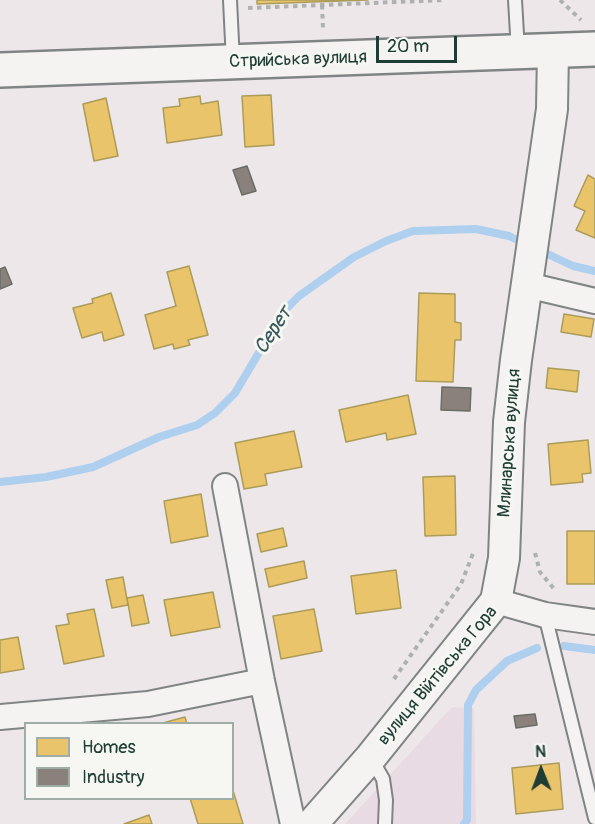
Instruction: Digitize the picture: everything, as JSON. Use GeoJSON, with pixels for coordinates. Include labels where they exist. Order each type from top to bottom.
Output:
{"type":"FeatureCollection","features":[{"type":"Feature","properties":{"kind":"main road","name":"Стрийська вулиця"},"geometry":{"type":"LineString","coordinates":[[0,70],[554,50],[589,36]]}},
{"type":"Feature","properties":{"kind":"street","name":"Млинарська вулиця"},"geometry":{"type":"LineString","coordinates":[[496,601],[504,558],[509,422],[552,109],[554,50]]}},
{"type":"Feature","properties":{"kind":"street"},"geometry":{"type":"LineString","coordinates":[[529,273],[595,301]]}},
{"type":"Feature","properties":{"kind":"street"},"geometry":{"type":"LineString","coordinates":[[225,486],[262,681],[293,824]]}},
{"type":"Feature","properties":{"kind":"street","name":"вулиця Війтівська Гора"},"geometry":{"type":"LineString","coordinates":[[312,824],[371,757],[496,601],[545,615],[595,622]]}},
{"type":"Feature","properties":{"kind":"street"},"geometry":{"type":"LineString","coordinates":[[0,717],[148,704],[262,681]]}},
{"type":"Feature","properties":{"kind":"lane"},"geometry":{"type":"LineString","coordinates":[[515,0],[518,52]]}},
{"type":"Feature","properties":{"kind":"lane"},"geometry":{"type":"LineString","coordinates":[[230,5],[233,63]]}},
{"type":"Feature","properties":{"kind":"lane"},"geometry":{"type":"LineString","coordinates":[[545,615],[595,818]]}},
{"type":"Feature","properties":{"kind":"lane"},"geometry":{"type":"LineString","coordinates":[[371,757],[383,779],[386,824]]}},
{"type":"Feature","properties":{"kind":"path"},"geometry":{"type":"LineString","coordinates":[[230,5],[322,5],[445,0]]}},
{"type":"Feature","properties":{"kind":"path"},"geometry":{"type":"LineString","coordinates":[[560,0],[589,36]]}},
{"type":"Feature","properties":{"kind":"path"},"geometry":{"type":"LineString","coordinates":[[322,5],[323,33]]}},
{"type":"Feature","properties":{"kind":"path"},"geometry":{"type":"LineString","coordinates":[[391,683],[461,584],[476,547]]}},
{"type":"Feature","properties":{"kind":"shaded area"},"geometry":{"type":"Polygon","coordinates":[[[452,707],[474,708],[476,824],[345,824],[452,707]]]}},
{"type":"Feature","properties":{"kind":"building: Homes"},"geometry":{"type":"Polygon","coordinates":[[[257,0],[368,0],[257,4],[257,0]]]}},
{"type":"Feature","properties":{"kind":"building: Homes"},"geometry":{"type":"Polygon","coordinates":[[[271,95],[274,145],[245,147],[242,96],[271,95]]]}},
{"type":"Feature","properties":{"kind":"building: Homes"},"geometry":{"type":"Polygon","coordinates":[[[200,96],[201,104],[218,101],[222,135],[167,143],[163,108],[180,106],[179,99],[200,96]]]}},
{"type":"Feature","properties":{"kind":"building: Homes"},"geometry":{"type":"Polygon","coordinates":[[[106,98],[118,156],[94,161],[83,104],[106,98]]]}},
{"type":"Feature","properties":{"kind":"building: Homes"},"geometry":{"type":"Polygon","coordinates":[[[588,175],[595,179],[595,238],[576,230],[585,211],[574,206],[588,175]]]}},
{"type":"Feature","properties":{"kind":"building: Homes"},"geometry":{"type":"Polygon","coordinates":[[[189,266],[208,335],[188,340],[190,345],[174,349],[173,344],[154,349],[145,315],[176,306],[167,272],[189,266]]]}},
{"type":"Feature","properties":{"kind":"building: Homes"},"geometry":{"type":"Polygon","coordinates":[[[111,293],[124,335],[104,341],[102,332],[82,338],[73,308],[93,303],[92,299],[111,293]]]}},
{"type":"Feature","properties":{"kind":"building: Homes"},"geometry":{"type":"Polygon","coordinates":[[[419,293],[455,294],[455,322],[461,323],[461,340],[455,340],[453,382],[416,381],[419,293]]]}},
{"type":"Feature","properties":{"kind":"building: Homes"},"geometry":{"type":"Polygon","coordinates":[[[564,314],[594,319],[591,337],[561,332],[564,314]]]}},
{"type":"Feature","properties":{"kind":"building: Homes"},"geometry":{"type":"Polygon","coordinates":[[[548,368],[579,371],[577,392],[546,388],[548,368]]]}},
{"type":"Feature","properties":{"kind":"building: Homes"},"geometry":{"type":"Polygon","coordinates":[[[408,395],[416,434],[387,440],[386,433],[346,442],[339,410],[408,395]]]}},
{"type":"Feature","properties":{"kind":"building: Homes"},"geometry":{"type":"Polygon","coordinates":[[[294,431],[302,467],[265,474],[267,485],[244,489],[235,443],[294,431]]]}},
{"type":"Feature","properties":{"kind":"building: Homes"},"geometry":{"type":"Polygon","coordinates":[[[588,440],[591,473],[582,474],[583,482],[551,485],[548,444],[588,440]]]}},
{"type":"Feature","properties":{"kind":"building: Homes"},"geometry":{"type":"Polygon","coordinates":[[[455,476],[456,535],[425,536],[423,477],[455,476]]]}},
{"type":"Feature","properties":{"kind":"building: Homes"},"geometry":{"type":"Polygon","coordinates":[[[201,494],[208,536],[171,543],[164,501],[201,494]]]}},
{"type":"Feature","properties":{"kind":"building: Homes"},"geometry":{"type":"Polygon","coordinates":[[[283,528],[287,546],[261,552],[257,534],[283,528]]]}},
{"type":"Feature","properties":{"kind":"building: Homes"},"geometry":{"type":"Polygon","coordinates":[[[567,531],[595,531],[595,584],[567,584],[567,531]]]}},
{"type":"Feature","properties":{"kind":"building: Homes"},"geometry":{"type":"Polygon","coordinates":[[[304,561],[307,578],[269,587],[265,569],[304,561]]]}},
{"type":"Feature","properties":{"kind":"building: Homes"},"geometry":{"type":"Polygon","coordinates":[[[396,570],[401,608],[356,614],[351,576],[396,570]]]}},
{"type":"Feature","properties":{"kind":"building: Homes"},"geometry":{"type":"Polygon","coordinates":[[[123,577],[128,605],[112,608],[106,580],[123,577]]]}},
{"type":"Feature","properties":{"kind":"building: Homes"},"geometry":{"type":"Polygon","coordinates":[[[213,592],[220,627],[171,636],[164,600],[213,592]]]}},
{"type":"Feature","properties":{"kind":"building: Homes"},"geometry":{"type":"Polygon","coordinates":[[[143,595],[149,623],[132,626],[127,598],[143,595]]]}},
{"type":"Feature","properties":{"kind":"building: Homes"},"geometry":{"type":"Polygon","coordinates":[[[94,609],[104,656],[64,664],[56,626],[69,624],[67,614],[94,609]]]}},
{"type":"Feature","properties":{"kind":"building: Homes"},"geometry":{"type":"Polygon","coordinates":[[[314,609],[322,651],[281,659],[273,616],[314,609]]]}},
{"type":"Feature","properties":{"kind":"building: Homes"},"geometry":{"type":"Polygon","coordinates":[[[18,637],[24,669],[0,673],[0,640],[18,637]]]}},
{"type":"Feature","properties":{"kind":"building: Homes"},"geometry":{"type":"Polygon","coordinates":[[[185,717],[186,722],[166,722],[185,717]]]}},
{"type":"Feature","properties":{"kind":"building: Homes"},"geometry":{"type":"Polygon","coordinates":[[[559,763],[563,809],[516,814],[512,768],[559,763]]]}},
{"type":"Feature","properties":{"kind":"building: Homes"},"geometry":{"type":"Polygon","coordinates":[[[234,794],[243,824],[198,824],[191,800],[234,800],[234,794]]]}},
{"type":"Feature","properties":{"kind":"building: Homes"},"geometry":{"type":"Polygon","coordinates":[[[149,815],[152,824],[124,824],[149,815]]]}},
{"type":"Feature","properties":{"kind":"building: Industry"},"geometry":{"type":"Polygon","coordinates":[[[247,166],[256,191],[242,195],[233,170],[247,166]]]}},
{"type":"Feature","properties":{"kind":"building: Industry"},"geometry":{"type":"Polygon","coordinates":[[[5,267],[12,284],[0,289],[0,269],[5,267]]]}},
{"type":"Feature","properties":{"kind":"building: Industry"},"geometry":{"type":"Polygon","coordinates":[[[442,387],[471,388],[470,411],[441,410],[442,387]]]}},
{"type":"Feature","properties":{"kind":"building: Industry"},"geometry":{"type":"Polygon","coordinates":[[[535,714],[537,725],[516,728],[514,716],[535,714]]]}},
{"type":"Feature","properties":{"kind":"waterway","name":"Серет"},"geometry":{"type":"LineString","coordinates":[[0,482],[46,477],[93,467],[159,437],[197,425],[215,413],[235,393],[283,312],[299,296],[354,257],[386,241],[413,231],[476,229],[509,236],[526,244]]}},
{"type":"Feature","properties":{"kind":"waterway","name":"Серет"},"geometry":{"type":"LineString","coordinates":[[537,249],[573,266],[595,271]]}},
{"type":"Feature","properties":{"kind":"waterway"},"geometry":{"type":"LineString","coordinates":[[564,646],[595,650]]}},
{"type":"Feature","properties":{"kind":"waterway"},"geometry":{"type":"LineString","coordinates":[[464,824],[467,820],[468,705],[476,690],[507,661],[537,648]]}}]}
